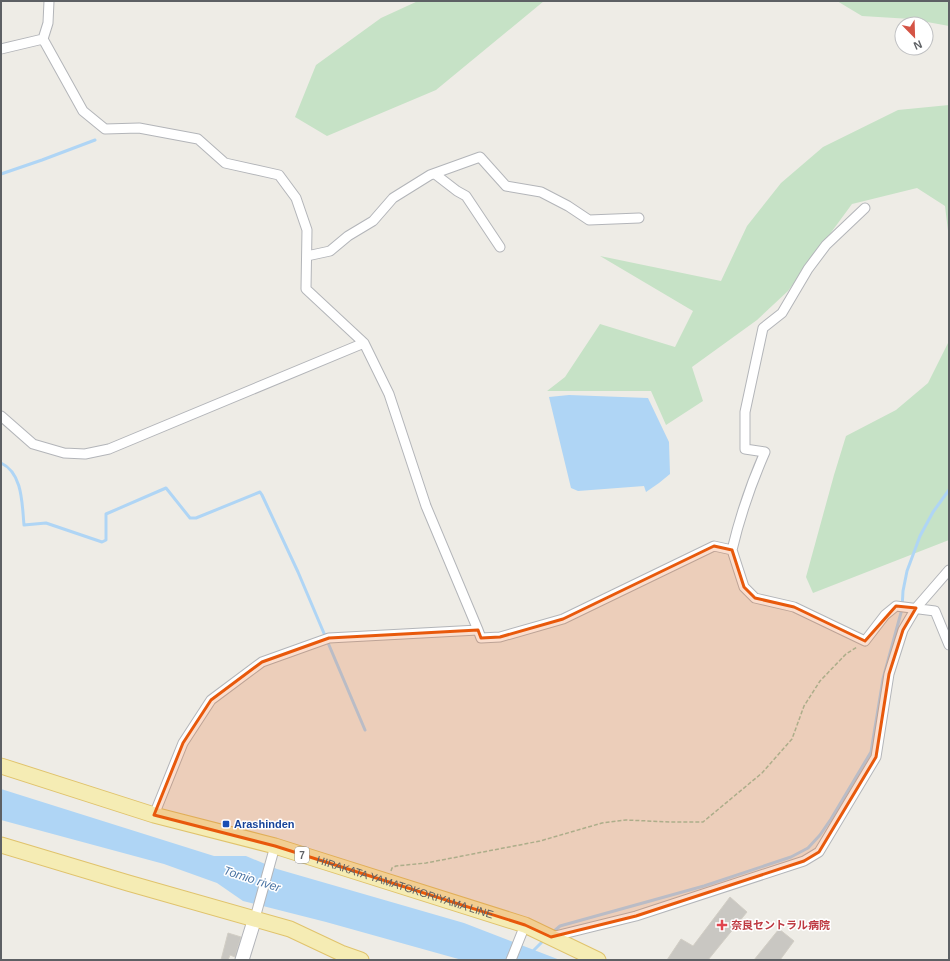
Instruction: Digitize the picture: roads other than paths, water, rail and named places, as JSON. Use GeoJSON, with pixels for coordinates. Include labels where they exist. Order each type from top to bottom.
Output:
{"type":"FeatureCollection","features":[{"type":"Feature","properties":{"kind":"main road","name":"HIRAKATA YAMATOKORIYAMA LINE"},"geometry":{"type":"LineString","coordinates":[[1,766],[273,852],[386,881],[523,929],[551,937],[598,960]]}},
{"type":"Feature","properties":{"kind":"main road"},"geometry":{"type":"LineString","coordinates":[[1,845],[128,883],[256,914],[341,953],[361,960]]}},
{"type":"Feature","properties":{"kind":"street"},"geometry":{"type":"LineString","coordinates":[[49,1],[48,23],[43,39],[83,111],[105,129],[139,128],[198,139],[226,163],[279,175],[296,198],[307,230],[306,289],[364,343],[389,394],[426,506],[481,638],[500,637],[563,619],[714,546],[732,550]]}},
{"type":"Feature","properties":{"kind":"street"},"geometry":{"type":"LineString","coordinates":[[1,50],[43,39]]}},
{"type":"Feature","properties":{"kind":"street"},"geometry":{"type":"LineString","coordinates":[[307,256],[330,251],[348,236],[374,221],[394,198],[430,175],[480,157],[506,186],[541,192],[568,206],[589,220],[639,218]]}},
{"type":"Feature","properties":{"kind":"street"},"geometry":{"type":"LineString","coordinates":[[435,174],[466,196],[500,247]]}},
{"type":"Feature","properties":{"kind":"street"},"geometry":{"type":"LineString","coordinates":[[865,208],[826,245],[808,269],[782,313],[762,328],[745,412],[746,449],[765,452],[742,514],[732,550],[744,587],[755,598],[794,607],[865,641],[885,615],[896,606],[935,611],[949,645]]}},
{"type":"Feature","properties":{"kind":"street"},"geometry":{"type":"LineString","coordinates":[[1,416],[34,444],[64,453],[85,454],[97,452],[110,449],[364,343]]}},
{"type":"Feature","properties":{"kind":"street"},"geometry":{"type":"LineString","coordinates":[[551,937],[636,916],[804,861],[819,852],[876,757],[889,674],[903,630],[916,608],[949,570]]}},
{"type":"Feature","properties":{"kind":"street"},"geometry":{"type":"LineString","coordinates":[[937,584],[949,581]]}},
{"type":"Feature","properties":{"kind":"street"},"geometry":{"type":"LineString","coordinates":[[154,815],[183,743],[211,700],[262,662],[329,638],[478,630]]}},
{"type":"Feature","properties":{"kind":"street"},"geometry":{"type":"LineString","coordinates":[[242,960],[273,852]]}},
{"type":"Feature","properties":{"kind":"street"},"geometry":{"type":"LineString","coordinates":[[511,960],[523,929]]}},
{"type":"Feature","properties":{"kind":"water"},"geometry":{"type":"Polygon","coordinates":[[[569,395],[648,398],[669,442],[670,474],[646,492],[644,486],[578,491],[571,488],[549,397],[569,395]]]}},
{"type":"Feature","properties":{"kind":"water","name":"Tomio river"},"geometry":{"type":"Polygon","coordinates":[[[1,789],[214,856],[246,856],[277,869],[464,923],[560,960],[462,960],[326,922],[243,901],[217,883],[164,864],[1,820],[1,789]]]}},
{"type":"Feature","properties":{"kind":"waterway"},"geometry":{"type":"LineString","coordinates":[[1,174],[95,140]]}},
{"type":"Feature","properties":{"kind":"waterway"},"geometry":{"type":"LineString","coordinates":[[1,463],[14,474],[20,490],[24,525],[46,523],[102,542],[106,540],[106,514],[166,488],[190,518],[196,518],[260,492],[298,572],[365,730]]}},
{"type":"Feature","properties":{"kind":"waterway"},"geometry":{"type":"LineString","coordinates":[[552,933],[560,926],[704,886],[791,857],[808,848],[820,835],[871,752],[883,679],[902,609],[903,591],[907,571],[920,536],[933,512],[949,490]]}},
{"type":"Feature","properties":{"kind":"waterway"},"geometry":{"type":"LineString","coordinates":[[532,952],[545,939]]}},
{"type":"Feature","properties":{"kind":"place","name":"Arashinden"},"geometry":{"type":"Point","coordinates":[226,824]}},
{"type":"Feature","properties":{"kind":"place","name":"奈良セントラル病院"},"geometry":{"type":"Point","coordinates":[722,925]}}]}
